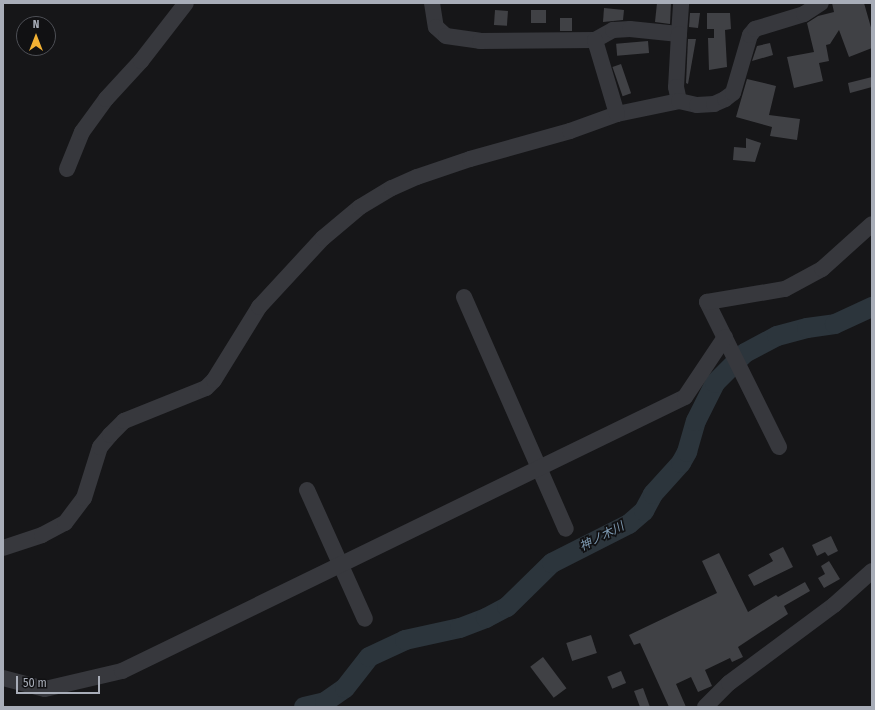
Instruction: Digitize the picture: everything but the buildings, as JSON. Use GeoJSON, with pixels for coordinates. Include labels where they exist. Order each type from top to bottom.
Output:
{"type":"FeatureCollection","features":[{"type":"Feature","properties":{"kind":"street"},"geometry":{"type":"LineString","coordinates":[[67,169],[86,127],[106,99],[141,62],[186,3]]}},
{"type":"Feature","properties":{"kind":"street"},"geometry":{"type":"LineString","coordinates":[[432,3],[436,27],[446,36],[480,40],[595,40],[618,30],[679,34]]}},
{"type":"Feature","properties":{"kind":"street"},"geometry":{"type":"LineString","coordinates":[[679,101],[676,87],[681,3]]}},
{"type":"Feature","properties":{"kind":"street"},"geometry":{"type":"LineString","coordinates":[[3,548],[42,535],[65,523],[84,498],[100,448],[110,434],[124,421],[206,388],[214,380],[259,307],[323,238],[360,207],[392,188],[417,177],[470,159],[570,131],[617,114],[679,101],[697,105],[714,104],[733,93],[750,35],[755,29],[804,14],[821,3]]}},
{"type":"Feature","properties":{"kind":"street"},"geometry":{"type":"LineString","coordinates":[[595,40],[617,114]]}},
{"type":"Feature","properties":{"kind":"street"},"geometry":{"type":"LineString","coordinates":[[780,447],[707,302],[785,289],[822,269],[872,224]]}},
{"type":"Feature","properties":{"kind":"street"},"geometry":{"type":"LineString","coordinates":[[464,298],[566,528]]}},
{"type":"Feature","properties":{"kind":"street"},"geometry":{"type":"LineString","coordinates":[[3,678],[45,689],[122,670],[686,397],[725,337]]}},
{"type":"Feature","properties":{"kind":"street"},"geometry":{"type":"LineString","coordinates":[[307,490],[365,619]]}},
{"type":"Feature","properties":{"kind":"street"},"geometry":{"type":"LineString","coordinates":[[705,707],[729,683],[834,605],[872,571]]}},
{"type":"Feature","properties":{"kind":"waterway","name":"神ノ木川"},"geometry":{"type":"LineString","coordinates":[[304,707],[325,702],[345,688],[369,657],[405,640],[460,628],[486,618],[507,607],[552,563],[629,524],[644,511],[653,494],[681,463],[687,452],[696,421],[715,383],[745,353],[777,336],[807,328],[835,324],[872,307]]}}]}
